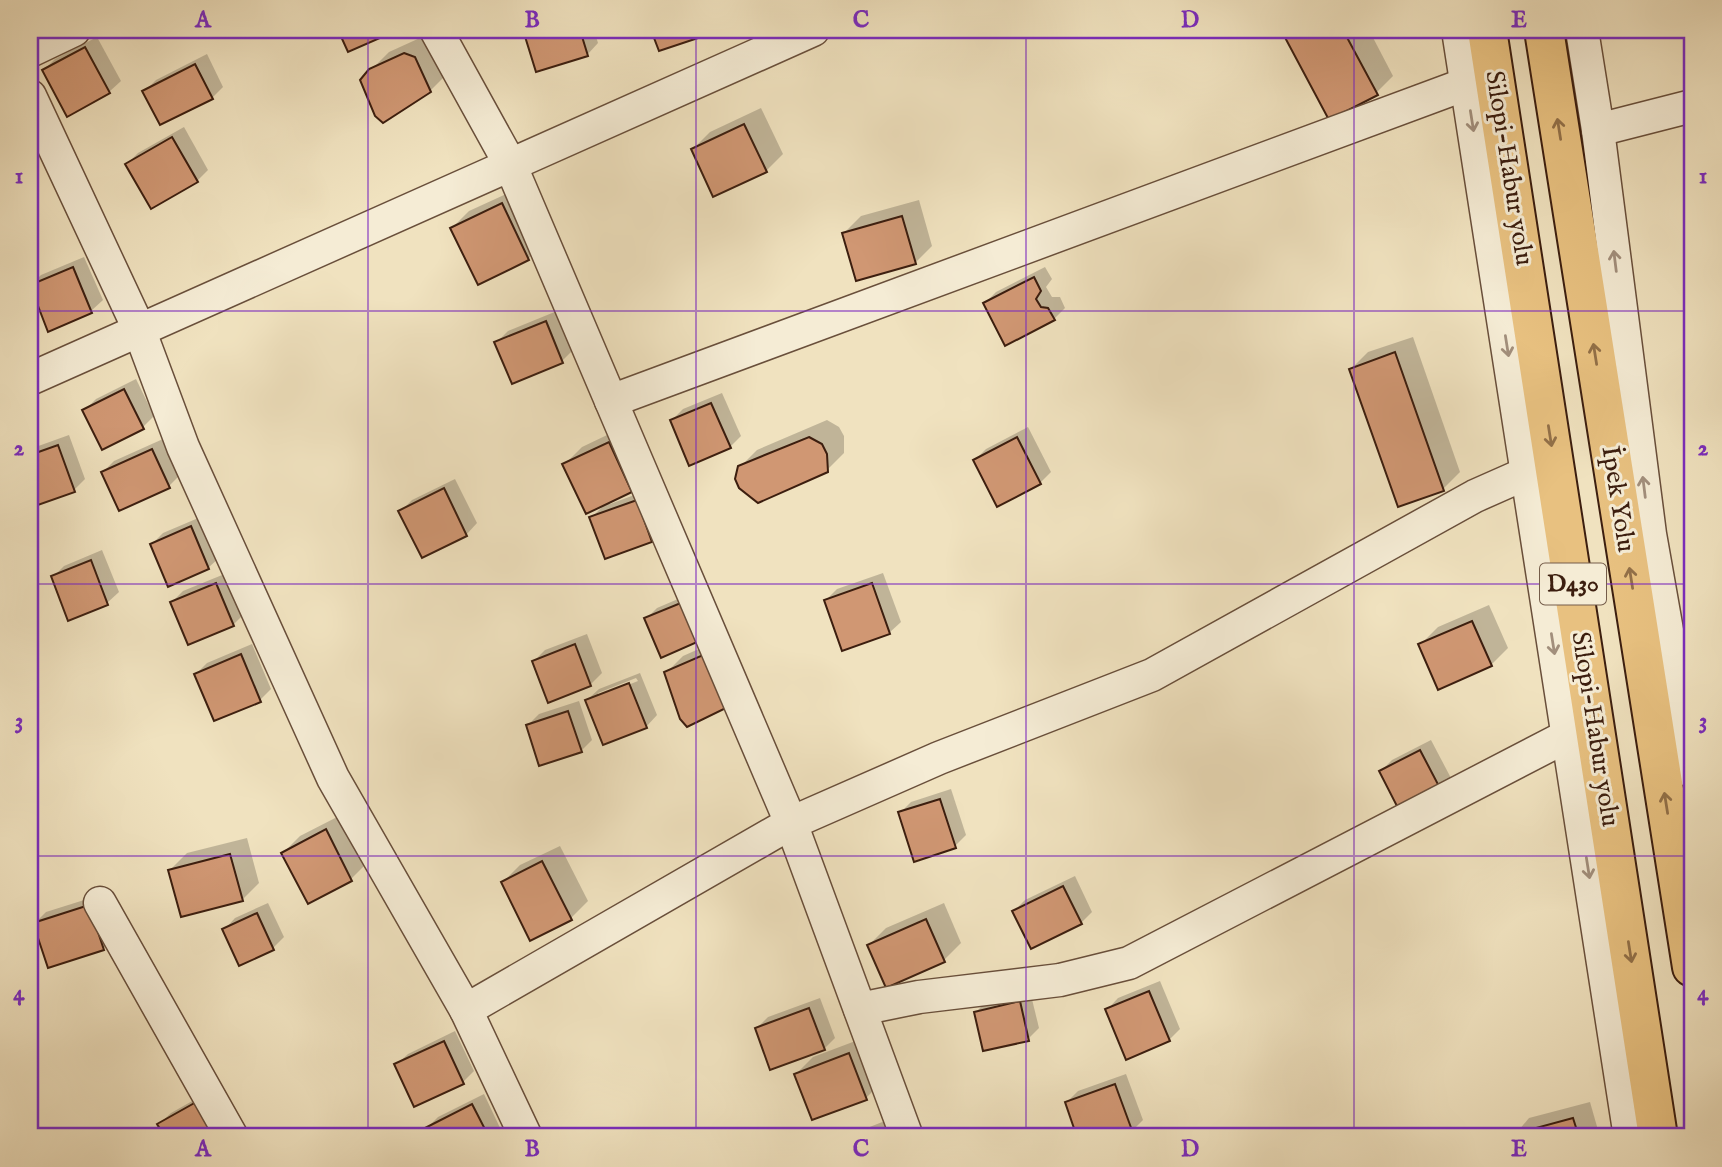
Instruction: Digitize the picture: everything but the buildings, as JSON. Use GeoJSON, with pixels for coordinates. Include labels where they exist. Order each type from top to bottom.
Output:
{"type":"FeatureCollection","features":[{"type":"Feature","properties":{"kind":"highway","name":"Silopi-Habur yolu"},"geometry":{"type":"LineString","coordinates":[[1488,30],[1658,1137]]}},
{"type":"Feature","properties":{"kind":"highway","name":"İpek Yolu"},"geometry":{"type":"LineString","coordinates":[[1544,30],[1692,967]]}},
{"type":"Feature","properties":{"kind":"street"},"geometry":{"type":"LineString","coordinates":[[30,51],[74,30]]}},
{"type":"Feature","properties":{"kind":"street"},"geometry":{"type":"LineString","coordinates":[[436,30],[510,164],[791,823],[907,1137]]}},
{"type":"Feature","properties":{"kind":"street"},"geometry":{"type":"LineString","coordinates":[[30,379],[813,30]]}},
{"type":"Feature","properties":{"kind":"street"},"geometry":{"type":"LineString","coordinates":[[1458,30],[1630,1137]]}},
{"type":"Feature","properties":{"kind":"street"},"geometry":{"type":"LineString","coordinates":[[1583,30],[1650,534],[1692,772]]}},
{"type":"Feature","properties":{"kind":"street"},"geometry":{"type":"LineString","coordinates":[[611,401],[1466,84]]}},
{"type":"Feature","properties":{"kind":"street"},"geometry":{"type":"LineString","coordinates":[[30,96],[139,330],[183,447],[333,778],[466,1010],[526,1137]]}},
{"type":"Feature","properties":{"kind":"street"},"geometry":{"type":"LineString","coordinates":[[1598,130],[1692,106]]}},
{"type":"Feature","properties":{"kind":"street"},"geometry":{"type":"LineString","coordinates":[[466,1010],[791,823],[939,758],[1152,675],[1475,496],[1527,473]]}},
{"type":"Feature","properties":{"kind":"street"},"geometry":{"type":"LineString","coordinates":[[860,1009],[919,997],[1060,980],[1129,962],[1567,736]]}},
{"type":"Feature","properties":{"kind":"street"},"geometry":{"type":"LineString","coordinates":[[100,903],[232,1137]]}}]}
